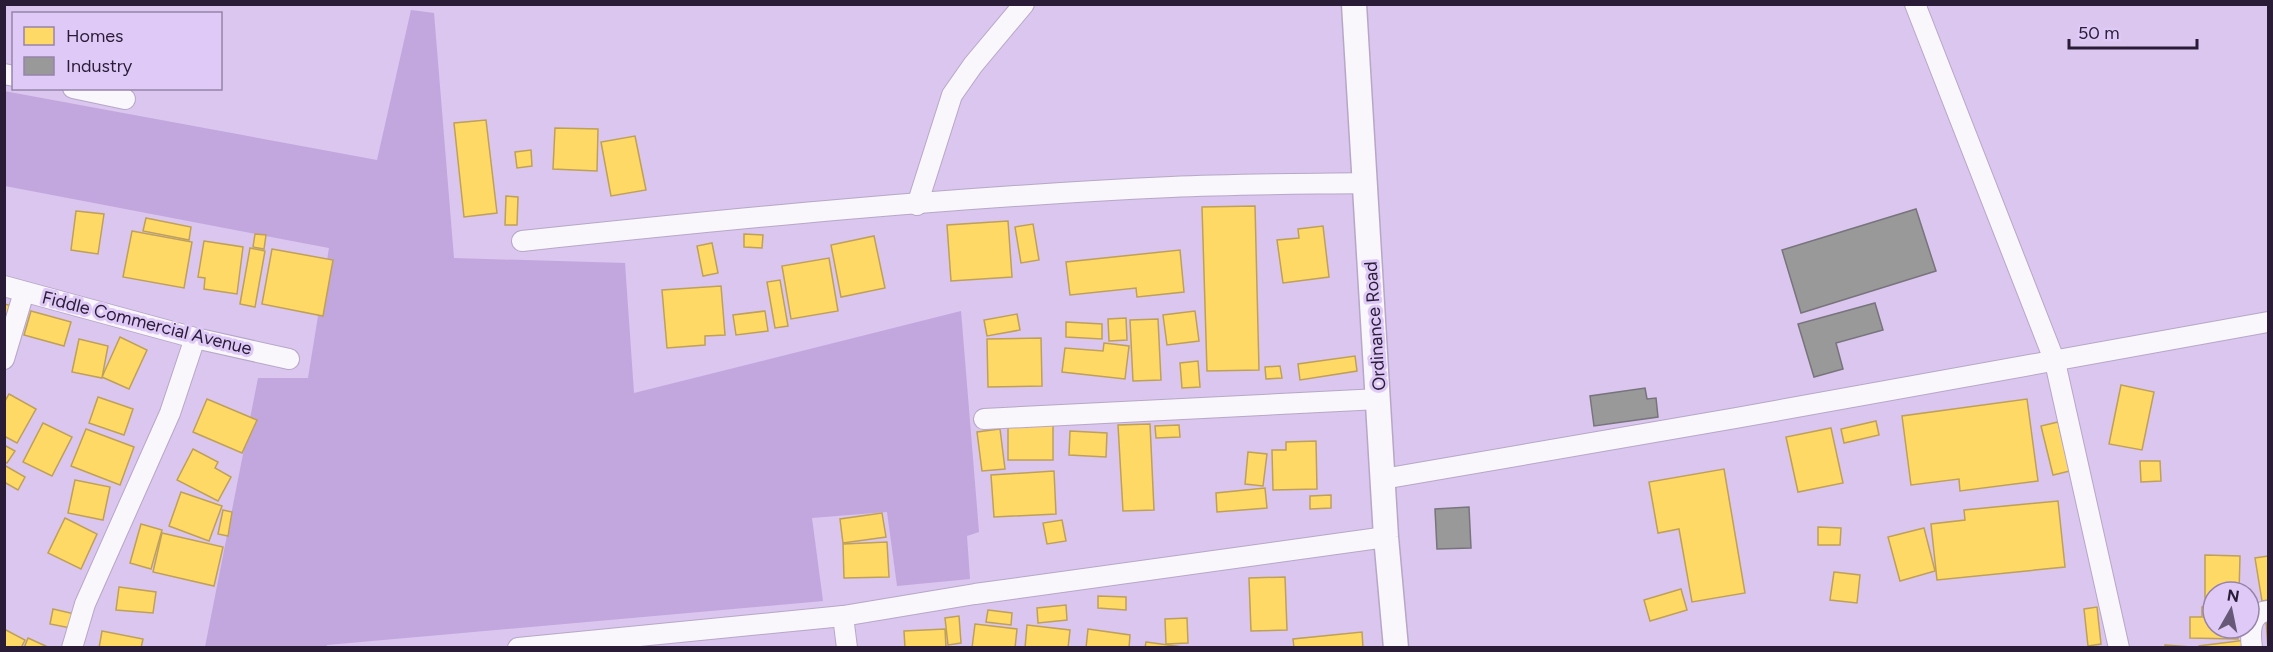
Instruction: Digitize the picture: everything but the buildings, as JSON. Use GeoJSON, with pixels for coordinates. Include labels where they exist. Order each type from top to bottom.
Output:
{"type":"FeatureCollection","features":[{"type":"Feature","properties":{"kind":"street"},"geometry":{"type":"LineString","coordinates":[[917,205],[952,95],[973,65],[1024,4]]}},
{"type":"Feature","properties":{"kind":"street","name":"Ordinance Road"},"geometry":{"type":"LineString","coordinates":[[1354,4],[1386,537],[1396,648]]}},
{"type":"Feature","properties":{"kind":"street"},"geometry":{"type":"LineString","coordinates":[[1915,4],[2055,362],[2119,648]]}},
{"type":"Feature","properties":{"kind":"street"},"geometry":{"type":"LineString","coordinates":[[82,90],[124,99]]}},
{"type":"Feature","properties":{"kind":"street"},"geometry":{"type":"LineString","coordinates":[[522,241],[917,205],[1173,187],[1366,183]]}},
{"type":"Feature","properties":{"kind":"street","name":"Fiddle Commercial Avenue"},"geometry":{"type":"LineString","coordinates":[[4,286],[195,338],[289,359]]}},
{"type":"Feature","properties":{"kind":"street"},"geometry":{"type":"LineString","coordinates":[[4,359],[24,292]]}},
{"type":"Feature","properties":{"kind":"street"},"geometry":{"type":"LineString","coordinates":[[1383,479],[2055,362],[2268,322]]}},
{"type":"Feature","properties":{"kind":"street"},"geometry":{"type":"LineString","coordinates":[[72,648],[85,604],[170,413],[195,338]]}},
{"type":"Feature","properties":{"kind":"street"},"geometry":{"type":"LineString","coordinates":[[984,419],[1379,399]]}},
{"type":"Feature","properties":{"kind":"street"},"geometry":{"type":"LineString","coordinates":[[518,648],[843,616],[975,594],[1386,537]]}},
{"type":"Feature","properties":{"kind":"street"},"geometry":{"type":"LineString","coordinates":[[2252,648],[2250,630],[2253,621],[2264,611],[2268,611]]}},
{"type":"Feature","properties":{"kind":"street"},"geometry":{"type":"LineString","coordinates":[[843,616],[847,648]]}},
{"type":"Feature","properties":{"kind":"shaded area"},"geometry":{"type":"Polygon","coordinates":[[[411,10],[434,13],[454,258],[625,263],[634,393],[961,311],[979,532],[967,536],[970,579],[897,586],[887,512],[812,518],[823,601],[327,645],[326,647],[205,647],[258,378],[308,378],[329,248],[5,186],[4,91],[377,160],[411,10]]]}}]}
